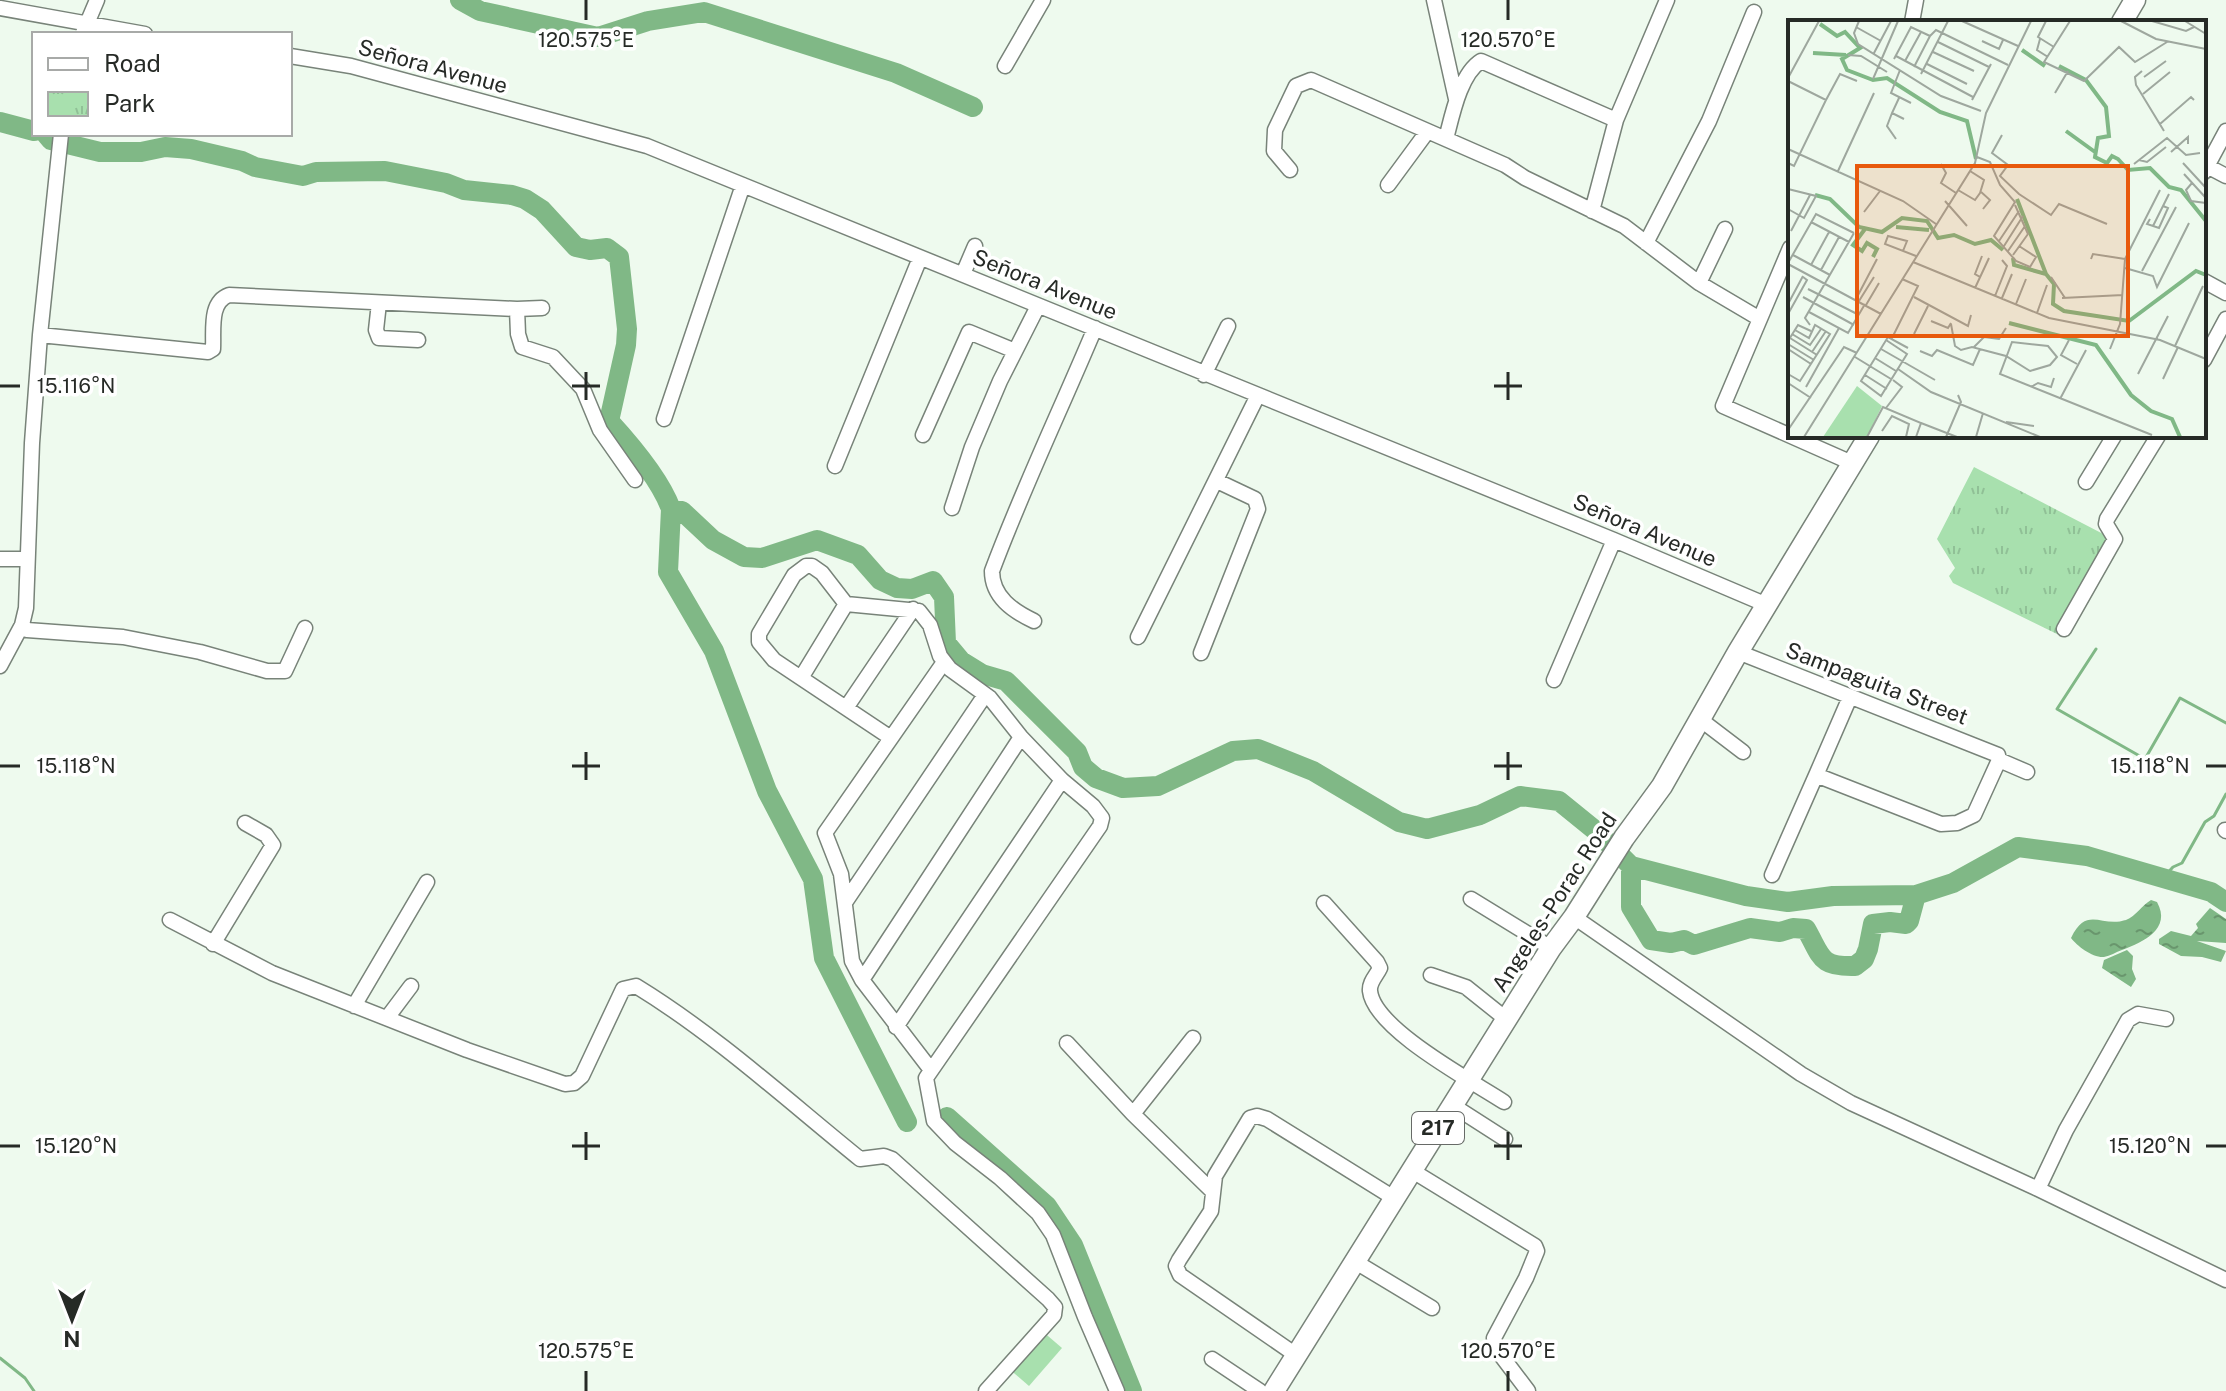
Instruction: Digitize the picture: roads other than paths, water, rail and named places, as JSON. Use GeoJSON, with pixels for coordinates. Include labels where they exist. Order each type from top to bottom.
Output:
{"type":"FeatureCollection","features":[{"type":"Feature","properties":{"kind":"main road"},"geometry":{"type":"LineString","coordinates":[[2123,20],[2135,0]]}},
{"type":"Feature","properties":{"kind":"main road","name":"Angeles-Porac Road"},"geometry":{"type":"LineString","coordinates":[[1274,1391],[1551,948],[1662,786],[1738,652],[1868,438]]}},
{"type":"Feature","properties":{"kind":"street"},"geometry":{"type":"LineString","coordinates":[[84,29],[97,0]]}},
{"type":"Feature","properties":{"kind":"street"},"geometry":{"type":"LineString","coordinates":[[1005,66],[1043,0]]}},
{"type":"Feature","properties":{"kind":"street"},"geometry":{"type":"LineString","coordinates":[[1434,0],[1456,99]]}},
{"type":"Feature","properties":{"kind":"street"},"geometry":{"type":"LineString","coordinates":[[1592,211],[1616,120],[1667,0]]}},
{"type":"Feature","properties":{"kind":"street"},"geometry":{"type":"LineString","coordinates":[[0,8],[84,29],[121,32]]}},
{"type":"Feature","properties":{"kind":"street"},"geometry":{"type":"LineString","coordinates":[[1646,243],[1709,121],[1754,12]]}},
{"type":"Feature","properties":{"kind":"street","name":"Señora Avenue"},"geometry":{"type":"LineString","coordinates":[[292,56],[351,66],[647,146],[1767,605]]}},
{"type":"Feature","properties":{"kind":"street"},"geometry":{"type":"LineString","coordinates":[[1446,139],[1456,99],[1475,65],[1481,61],[1616,120]]}},
{"type":"Feature","properties":{"kind":"street"},"geometry":{"type":"LineString","coordinates":[[1290,170],[1274,151],[1275,130],[1296,86],[1311,80],[1505,165],[1525,178],[1624,226],[1699,283],[1760,319]]}},
{"type":"Feature","properties":{"kind":"street"},"geometry":{"type":"LineString","coordinates":[[2226,131],[2206,169],[2226,176]]}},
{"type":"Feature","properties":{"kind":"street"},"geometry":{"type":"LineString","coordinates":[[1388,185],[1427,132]]}},
{"type":"Feature","properties":{"kind":"street"},"geometry":{"type":"LineString","coordinates":[[0,666],[22,625],[26,608],[40,335],[61,136]]}},
{"type":"Feature","properties":{"kind":"street"},"geometry":{"type":"LineString","coordinates":[[664,419],[743,185]]}},
{"type":"Feature","properties":{"kind":"street"},"geometry":{"type":"LineString","coordinates":[[1699,283],[1725,229]]}},
{"type":"Feature","properties":{"kind":"street"},"geometry":{"type":"LineString","coordinates":[[963,274],[975,246]]}},
{"type":"Feature","properties":{"kind":"street"},"geometry":{"type":"LineString","coordinates":[[1788,253],[1723,406],[1788,435]]}},
{"type":"Feature","properties":{"kind":"street"},"geometry":{"type":"LineString","coordinates":[[835,466],[920,258]]}},
{"type":"Feature","properties":{"kind":"street"},"geometry":{"type":"LineString","coordinates":[[2206,282],[2226,293]]}},
{"type":"Feature","properties":{"kind":"street"},"geometry":{"type":"LineString","coordinates":[[40,335],[208,352],[213,349],[216,305],[220,298],[229,295],[542,308]]}},
{"type":"Feature","properties":{"kind":"street"},"geometry":{"type":"LineString","coordinates":[[379,303],[376,330],[379,338],[418,340]]}},
{"type":"Feature","properties":{"kind":"street"},"geometry":{"type":"LineString","coordinates":[[952,508],[972,447],[1038,306]]}},
{"type":"Feature","properties":{"kind":"street"},"geometry":{"type":"LineString","coordinates":[[517,309],[522,347],[553,357],[583,389],[600,430],[635,480]]}},
{"type":"Feature","properties":{"kind":"street"},"geometry":{"type":"LineString","coordinates":[[2206,356],[2226,319]]}},
{"type":"Feature","properties":{"kind":"street"},"geometry":{"type":"LineString","coordinates":[[1204,375],[1228,326]]}},
{"type":"Feature","properties":{"kind":"street"},"geometry":{"type":"LineString","coordinates":[[1034,621],[1007,605],[992,582],[992,571],[1030,475],[1095,328]]}},
{"type":"Feature","properties":{"kind":"street"},"geometry":{"type":"LineString","coordinates":[[923,435],[969,332],[1015,351]]}},
{"type":"Feature","properties":{"kind":"street"},"geometry":{"type":"LineString","coordinates":[[1138,637],[1258,395]]}},
{"type":"Feature","properties":{"kind":"street"},"geometry":{"type":"LineString","coordinates":[[1795,438],[1852,463]]}},
{"type":"Feature","properties":{"kind":"street"},"geometry":{"type":"LineString","coordinates":[[2086,482],[2113,438]]}},
{"type":"Feature","properties":{"kind":"street"},"geometry":{"type":"LineString","coordinates":[[2064,629],[2115,539],[2106,524],[2107,519],[2157,438]]}},
{"type":"Feature","properties":{"kind":"street"},"geometry":{"type":"LineString","coordinates":[[1201,653],[1258,509],[1255,499],[1217,481]]}},
{"type":"Feature","properties":{"kind":"street"},"geometry":{"type":"LineString","coordinates":[[1554,680],[1614,540]]}},
{"type":"Feature","properties":{"kind":"street"},"geometry":{"type":"LineString","coordinates":[[0,559],[27,559]]}},
{"type":"Feature","properties":{"kind":"street"},"geometry":{"type":"LineString","coordinates":[[891,738],[774,660],[759,642],[759,634],[794,575],[806,566],[812,566],[822,573],[846,604],[919,611],[930,625],[944,662],[962,680],[985,695],[1021,737],[1102,818],[1100,826],[926,1078],[934,1121],[955,1143],[1038,1213],[1053,1235],[1117,1391]]}},
{"type":"Feature","properties":{"kind":"street"},"geometry":{"type":"LineString","coordinates":[[801,678],[846,604]]}},
{"type":"Feature","properties":{"kind":"street"},"geometry":{"type":"LineString","coordinates":[[846,708],[913,609]]}},
{"type":"Feature","properties":{"kind":"street"},"geometry":{"type":"LineString","coordinates":[[22,625],[27,630],[123,637],[200,652],[267,671],[285,671],[305,628]]}},
{"type":"Feature","properties":{"kind":"street","name":"Sampaguita Street"},"geometry":{"type":"LineString","coordinates":[[1738,652],[1998,757],[2027,772]]}},
{"type":"Feature","properties":{"kind":"street"},"geometry":{"type":"LineString","coordinates":[[931,1070],[896,1027],[852,961],[841,874],[825,833],[944,662]]}},
{"type":"Feature","properties":{"kind":"street"},"geometry":{"type":"LineString","coordinates":[[846,901],[985,695]]}},
{"type":"Feature","properties":{"kind":"street"},"geometry":{"type":"LineString","coordinates":[[1772,875],[1850,697]]}},
{"type":"Feature","properties":{"kind":"street"},"geometry":{"type":"LineString","coordinates":[[1701,720],[1743,752]]}},
{"type":"Feature","properties":{"kind":"street"},"geometry":{"type":"LineString","coordinates":[[862,980],[1021,737]]}},
{"type":"Feature","properties":{"kind":"street"},"geometry":{"type":"LineString","coordinates":[[1817,773],[1941,824],[1952,824],[1974,815],[1998,757]]}},
{"type":"Feature","properties":{"kind":"street"},"geometry":{"type":"LineString","coordinates":[[896,1027],[1062,780]]}},
{"type":"Feature","properties":{"kind":"street"},"geometry":{"type":"LineString","coordinates":[[213,944],[273,845],[266,835],[245,823]]}},
{"type":"Feature","properties":{"kind":"street"},"geometry":{"type":"LineString","coordinates":[[354,1006],[427,882]]}},
{"type":"Feature","properties":{"kind":"street"},"geometry":{"type":"LineString","coordinates":[[1471,899],[1551,948]]}},
{"type":"Feature","properties":{"kind":"street"},"geometry":{"type":"LineString","coordinates":[[1324,903],[1377,962],[1380,968],[1370,983],[1370,992],[1386,1019],[1408,1040],[1504,1102]]}},
{"type":"Feature","properties":{"kind":"street"},"geometry":{"type":"LineString","coordinates":[[1574,917],[1820,1086],[2226,1280]]}},
{"type":"Feature","properties":{"kind":"street"},"geometry":{"type":"LineString","coordinates":[[170,920],[272,973],[565,1084],[574,1083],[582,1076],[623,989],[636,986],[662,1002],[860,1159],[884,1156],[892,1159],[1055,1307],[1054,1315],[986,1391]]}},
{"type":"Feature","properties":{"kind":"street"},"geometry":{"type":"LineString","coordinates":[[1431,975],[1466,987],[1506,1019]]}},
{"type":"Feature","properties":{"kind":"street"},"geometry":{"type":"LineString","coordinates":[[387,1018],[411,986]]}},
{"type":"Feature","properties":{"kind":"street"},"geometry":{"type":"LineString","coordinates":[[2038,1189],[2066,1130],[2128,1020],[2138,1014],[2166,1019]]}},
{"type":"Feature","properties":{"kind":"street"},"geometry":{"type":"LineString","coordinates":[[1133,1114],[1193,1038]]}},
{"type":"Feature","properties":{"kind":"street"},"geometry":{"type":"LineString","coordinates":[[1067,1043],[1133,1114],[1211,1190]]}},
{"type":"Feature","properties":{"kind":"street"},"geometry":{"type":"LineString","coordinates":[[1452,1105],[1505,1139]]}},
{"type":"Feature","properties":{"kind":"street"},"geometry":{"type":"LineString","coordinates":[[1296,1355],[1180,1275],[1176,1266],[1211,1211],[1211,1190],[1218,1168],[1250,1118],[1257,1116],[1267,1119],[1394,1198]]}},
{"type":"Feature","properties":{"kind":"street"},"geometry":{"type":"LineString","coordinates":[[1411,1170],[1535,1246],[1537,1251],[1526,1278],[1494,1338],[1497,1350],[1528,1391]]}},
{"type":"Feature","properties":{"kind":"street"},"geometry":{"type":"LineString","coordinates":[[1354,1261],[1432,1308]]}},
{"type":"Feature","properties":{"kind":"street"},"geometry":{"type":"LineString","coordinates":[[1212,1359],[1260,1391]]}},
{"type":"Feature","properties":{"kind":"water"},"geometry":{"type":"Polygon","coordinates":[[[2151,900],[2157,902],[2161,920],[2153,933],[2138,943],[2100,957],[2086,951],[2071,938],[2083,922],[2126,920],[2151,900]]]}},
{"type":"Feature","properties":{"kind":"water"},"geometry":{"type":"Polygon","coordinates":[[[2210,908],[2226,919],[2226,943],[2197,941],[2226,951],[2221,962],[2181,956],[2159,944],[2159,939],[2171,931],[2191,936],[2198,928],[2196,924],[2210,908]]]}},
{"type":"Feature","properties":{"kind":"water"},"geometry":{"type":"Polygon","coordinates":[[[2127,950],[2133,956],[2132,969],[2136,979],[2131,987],[2102,968],[2104,960],[2127,950]]]}},
{"type":"Feature","properties":{"kind":"waterway"},"geometry":{"type":"LineString","coordinates":[[460,0],[480,11],[598,37],[648,21],[704,12],[896,73],[973,107]]}},
{"type":"Feature","properties":{"kind":"waterway"},"geometry":{"type":"LineString","coordinates":[[0,122],[32,130]]}},
{"type":"Feature","properties":{"kind":"waterway"},"geometry":{"type":"LineString","coordinates":[[48,136],[51,140],[100,152],[141,152],[165,147],[191,149],[255,167],[303,176],[316,172],[385,171],[446,183],[464,190],[512,195],[542,210],[576,247],[590,250],[607,248],[619,257],[627,329],[609,421],[652,474],[671,509],[682,511],[713,540],[744,557],[762,558],[817,540],[858,555],[880,580],[897,588],[912,589],[933,581],[944,597],[946,643],[961,661],[982,674],[1006,681],[1077,752],[1083,767],[1096,778],[1123,788],[1158,786],[1233,751],[1258,749],[1313,771],[1399,822],[1427,829],[1480,815],[1520,796],[1559,801],[1596,831],[1631,866],[1631,907],[1651,940],[1671,943],[1684,940],[1694,945],[1750,928],[1780,932],[1793,928],[1806,929],[1823,958],[1834,965],[1843,966],[1855,966],[1864,959],[1873,924],[1906,924],[1916,895],[1953,883],[2018,847],[2087,856],[2211,892],[2226,902]]}},
{"type":"Feature","properties":{"kind":"waterway"},"geometry":{"type":"LineString","coordinates":[[671,509],[668,572],[714,651],[767,791],[813,879],[824,958],[907,1122]]}},
{"type":"Feature","properties":{"kind":"waterway"},"geometry":{"type":"LineString","coordinates":[[2096,649],[2057,709],[2145,759],[2180,698],[2226,723]]}},
{"type":"Feature","properties":{"kind":"waterway"},"geometry":{"type":"LineString","coordinates":[[2162,879],[2173,867],[2182,863],[2205,822],[2214,816],[2226,794]]}},
{"type":"Feature","properties":{"kind":"waterway"},"geometry":{"type":"LineString","coordinates":[[1631,866],[1746,896],[1788,902],[1833,896],[1916,895]]}},
{"type":"Feature","properties":{"kind":"waterway"},"geometry":{"type":"LineString","coordinates":[[947,1117],[1047,1206],[1073,1245],[1132,1391]]}},
{"type":"Feature","properties":{"kind":"waterway"},"geometry":{"type":"LineString","coordinates":[[0,1358],[25,1378],[34,1391]]}}]}
